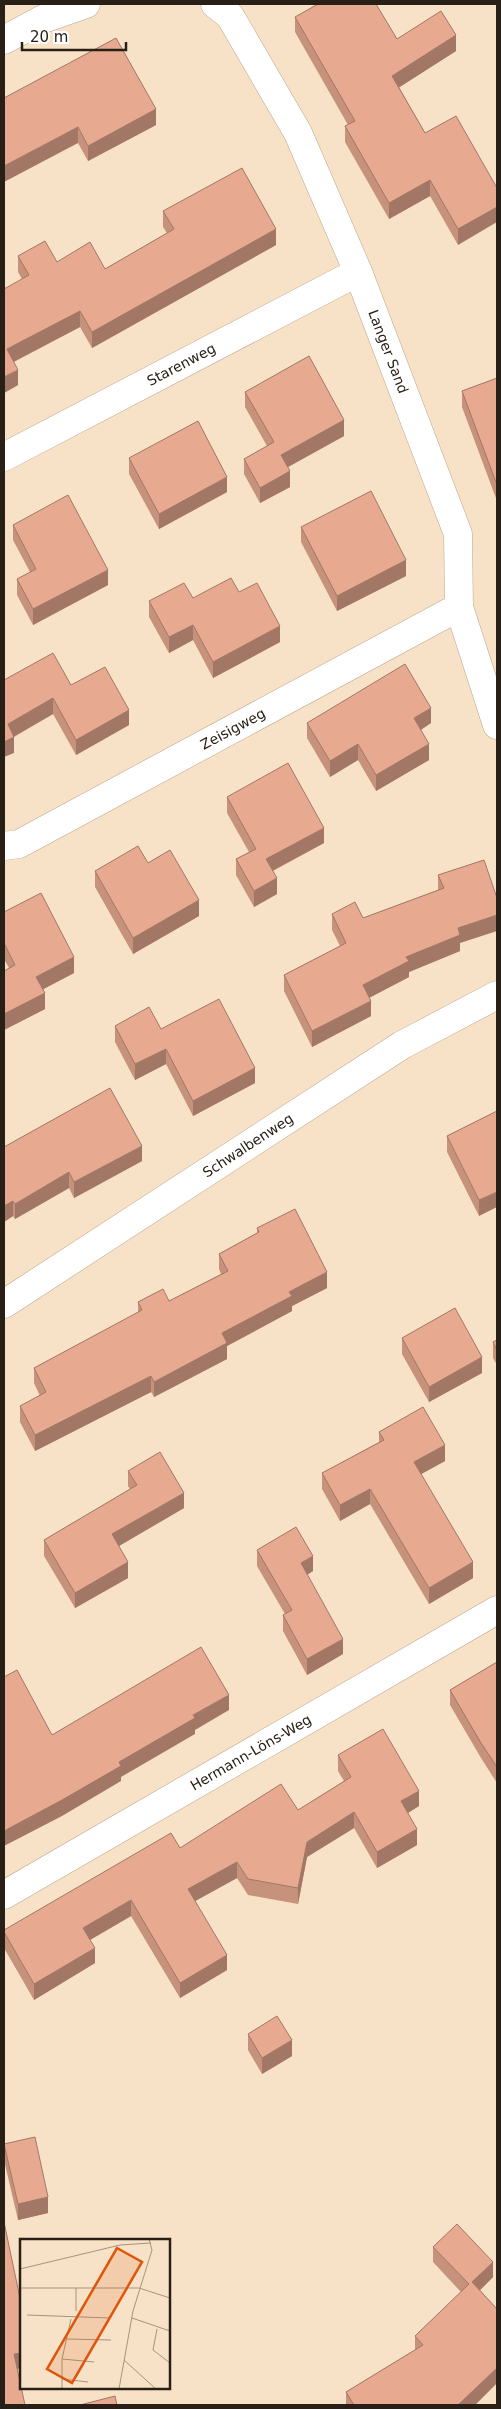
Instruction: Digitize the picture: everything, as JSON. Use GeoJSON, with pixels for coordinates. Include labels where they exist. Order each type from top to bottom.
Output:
{"type":"FeatureCollection","features":[{"type":"Feature","properties":{"kind":"street"},"geometry":{"type":"LineString","coordinates":[[4,40],[43,19],[86,4]]}},
{"type":"Feature","properties":{"kind":"street","name":"Langer Sand"},"geometry":{"type":"LineString","coordinates":[[215,4],[230,16],[298,133],[358,272],[458,534],[459,607],[497,725]]}},
{"type":"Feature","properties":{"kind":"street","name":"Starenweg"},"geometry":{"type":"LineString","coordinates":[[4,457],[358,272]]}},
{"type":"Feature","properties":{"kind":"street","name":"Zeisigweg"},"geometry":{"type":"LineString","coordinates":[[4,846],[20,844],[459,607]]}},
{"type":"Feature","properties":{"kind":"street","name":"Schwalbenweg"},"geometry":{"type":"LineString","coordinates":[[4,1304],[402,1045],[497,995]]}},
{"type":"Feature","properties":{"kind":"street","name":"Hermann-Löns-Weg"},"geometry":{"type":"LineString","coordinates":[[4,1895],[497,1610]]}},
{"type":"Feature","properties":{"kind":"building"},"geometry":{"type":"Polygon","coordinates":[[[318,4],[376,4],[397,39],[441,11],[456,35],[392,76],[425,133],[456,116],[497,188],[497,207],[458,229],[430,180],[389,203],[345,126],[355,121],[295,17],[318,4]]]}},
{"type":"Feature","properties":{"kind":"building"},"geometry":{"type":"Polygon","coordinates":[[[116,38],[156,109],[88,146],[78,127],[4,166],[4,98],[116,38]]]}},
{"type":"Feature","properties":{"kind":"building"},"geometry":{"type":"Polygon","coordinates":[[[242,168],[276,229],[92,332],[80,311],[7,349],[18,370],[4,377],[4,289],[29,275],[18,256],[45,241],[57,262],[90,242],[105,269],[174,229],[163,211],[242,168]]]}},
{"type":"Feature","properties":{"kind":"building"},"geometry":{"type":"Polygon","coordinates":[[[309,356],[344,420],[281,455],[290,471],[260,488],[244,459],[274,442],[245,392],[309,356]]]}},
{"type":"Feature","properties":{"kind":"building"},"geometry":{"type":"Polygon","coordinates":[[[497,378],[497,485],[462,391],[497,378]]]}},
{"type":"Feature","properties":{"kind":"building"},"geometry":{"type":"Polygon","coordinates":[[[198,421],[227,477],[159,514],[129,458],[198,421]]]}},
{"type":"Feature","properties":{"kind":"building"},"geometry":{"type":"Polygon","coordinates":[[[371,491],[406,560],[337,596],[301,527],[371,491]]]}},
{"type":"Feature","properties":{"kind":"building"},"geometry":{"type":"Polygon","coordinates":[[[68,495],[108,570],[33,609],[17,579],[36,569],[13,525],[68,495]]]}},
{"type":"Feature","properties":{"kind":"building"},"geometry":{"type":"Polygon","coordinates":[[[231,578],[239,592],[257,583],[280,626],[213,662],[193,625],[169,637],[149,601],[184,583],[193,598],[231,578]]]}},
{"type":"Feature","properties":{"kind":"building"},"geometry":{"type":"Polygon","coordinates":[[[53,653],[71,685],[105,667],[129,710],[76,740],[53,698],[8,724],[14,737],[4,742],[4,680],[53,653]]]}},
{"type":"Feature","properties":{"kind":"building"},"geometry":{"type":"Polygon","coordinates":[[[405,664],[431,708],[414,718],[429,744],[376,775],[358,744],[330,761],[307,723],[405,664]]]}},
{"type":"Feature","properties":{"kind":"building"},"geometry":{"type":"Polygon","coordinates":[[[288,763],[324,828],[266,859],[277,878],[254,891],[236,859],[256,849],[227,797],[288,763]]]}},
{"type":"Feature","properties":{"kind":"building"},"geometry":{"type":"Polygon","coordinates":[[[138,846],[148,863],[170,850],[199,900],[133,938],[95,871],[138,846]]]}},
{"type":"Feature","properties":{"kind":"building"},"geometry":{"type":"Polygon","coordinates":[[[484,860],[497,898],[497,915],[458,928],[460,935],[406,957],[409,961],[363,985],[371,1001],[312,1031],[284,975],[346,943],[332,914],[355,902],[363,918],[444,888],[438,875],[484,860]]]}},
{"type":"Feature","properties":{"kind":"building"},"geometry":{"type":"Polygon","coordinates":[[[41,893],[74,957],[36,977],[45,993],[4,1014],[4,971],[15,965],[4,943],[4,912],[41,893]]]}},
{"type":"Feature","properties":{"kind":"building"},"geometry":{"type":"Polygon","coordinates":[[[219,999],[255,1068],[193,1101],[166,1049],[135,1064],[115,1026],[149,1007],[161,1029],[219,999]]]}},
{"type":"Feature","properties":{"kind":"building"},"geometry":{"type":"Polygon","coordinates":[[[110,1088],[142,1146],[74,1182],[69,1172],[15,1204],[13,1201],[4,1206],[4,1147],[110,1088]]]}},
{"type":"Feature","properties":{"kind":"building"},"geometry":{"type":"Polygon","coordinates":[[[497,1111],[497,1192],[479,1200],[447,1136],[497,1111]]]}},
{"type":"Feature","properties":{"kind":"building"},"geometry":{"type":"Polygon","coordinates":[[[295,1209],[327,1272],[289,1292],[292,1296],[222,1333],[227,1343],[154,1382],[151,1376],[35,1435],[20,1406],[46,1392],[34,1368],[142,1310],[138,1302],[163,1289],[169,1301],[228,1271],[219,1254],[259,1232],[257,1228],[295,1209]]]}},
{"type":"Feature","properties":{"kind":"building"},"geometry":{"type":"Polygon","coordinates":[[[455,1308],[482,1357],[429,1387],[402,1338],[455,1308]]]}},
{"type":"Feature","properties":{"kind":"building"},"geometry":{"type":"Polygon","coordinates":[[[497,1340],[497,1350],[493,1342],[497,1340]]]}},
{"type":"Feature","properties":{"kind":"building"},"geometry":{"type":"Polygon","coordinates":[[[423,1407],[445,1445],[414,1462],[473,1562],[429,1588],[370,1489],[340,1505],[322,1473],[384,1440],[379,1432],[423,1407]]]}},
{"type":"Feature","properties":{"kind":"building"},"geometry":{"type":"Polygon","coordinates":[[[160,1452],[184,1493],[112,1534],[128,1562],[75,1593],[44,1540],[137,1485],[128,1471],[160,1452]]]}},
{"type":"Feature","properties":{"kind":"building"},"geometry":{"type":"Polygon","coordinates":[[[296,1527],[313,1556],[301,1563],[343,1639],[307,1659],[283,1615],[292,1610],[257,1550],[296,1527]]]}},
{"type":"Feature","properties":{"kind":"building"},"geometry":{"type":"Polygon","coordinates":[[[201,1647],[229,1695],[193,1715],[195,1718],[119,1762],[121,1766],[4,1831],[4,1677],[17,1670],[52,1735],[201,1647]]]}},
{"type":"Feature","properties":{"kind":"building"},"geometry":{"type":"Polygon","coordinates":[[[497,1662],[497,1767],[450,1690],[497,1662]]]}},
{"type":"Feature","properties":{"kind":"building"},"geometry":{"type":"Polygon","coordinates":[[[383,1729],[419,1791],[401,1801],[417,1829],[377,1852],[354,1812],[307,1842],[298,1888],[248,1879],[237,1862],[188,1889],[227,1955],[180,1983],[131,1900],[83,1928],[95,1948],[34,1984],[4,1930],[171,1833],[180,1848],[281,1784],[298,1810],[351,1777],[338,1755],[383,1729]]]}},
{"type":"Feature","properties":{"kind":"building"},"geometry":{"type":"Polygon","coordinates":[[[277,2016],[292,2040],[262,2058],[248,2034],[277,2016]]]}},
{"type":"Feature","properties":{"kind":"building"},"geometry":{"type":"Polygon","coordinates":[[[35,2137],[48,2197],[18,2204],[4,2144],[35,2137]]]}},
{"type":"Feature","properties":{"kind":"building"},"geometry":{"type":"Polygon","coordinates":[[[4,2222],[20,2298],[20,2353],[14,2354],[20,2389],[25,2405],[4,2405],[4,2222]]]}},
{"type":"Feature","properties":{"kind":"building"},"geometry":{"type":"Polygon","coordinates":[[[457,2224],[493,2262],[472,2282],[497,2309],[497,2368],[458,2405],[354,2405],[346,2392],[423,2345],[415,2336],[469,2284],[433,2247],[457,2224]]]}},
{"type":"Feature","properties":{"kind":"building"},"geometry":{"type":"Polygon","coordinates":[[[115,2396],[117,2405],[80,2405],[115,2396]]]}}]}
